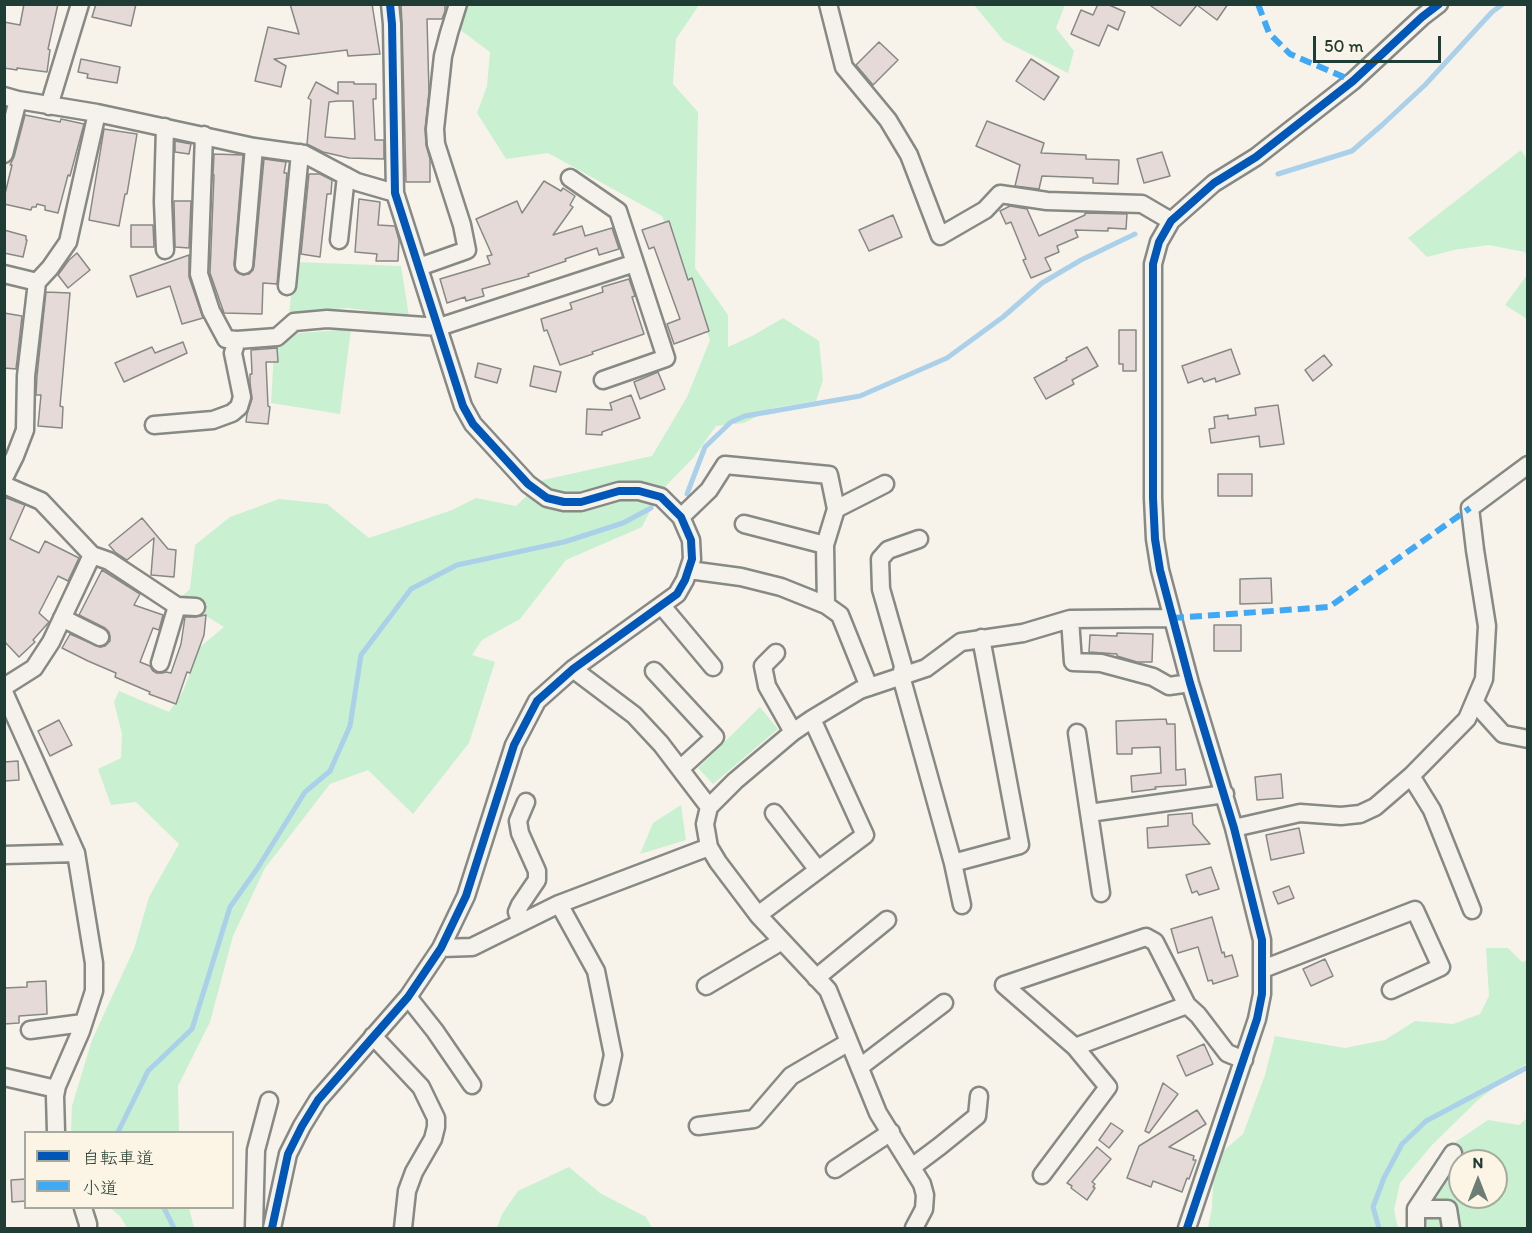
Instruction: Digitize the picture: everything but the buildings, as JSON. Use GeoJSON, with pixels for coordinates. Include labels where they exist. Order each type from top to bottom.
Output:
{"type":"FeatureCollection","features":[{"type":"Feature","properties":{"kind":"street"},"geometry":{"type":"LineString","coordinates":[[49,106],[80,4]]}},
{"type":"Feature","properties":{"kind":"street"},"geometry":{"type":"LineString","coordinates":[[272,1228],[288,1154],[302,1126],[318,1100],[408,997],[441,948],[466,896],[514,745],[537,701],[573,669],[677,594],[692,560],[692,540],[681,517],[661,497],[639,492],[619,492],[582,502],[564,502],[547,498],[528,484],[473,424],[463,406],[396,193],[390,4]]}},
{"type":"Feature","properties":{"kind":"street"},"geometry":{"type":"LineString","coordinates":[[419,267],[467,250],[462,225],[436,144],[435,129],[443,56],[458,4]]}},
{"type":"Feature","properties":{"kind":"street"},"geometry":{"type":"LineString","coordinates":[[828,4],[844,67],[888,120],[909,155],[940,236],[986,210],[1000,194],[1047,201],[1142,204],[1171,221]]}},
{"type":"Feature","properties":{"kind":"street"},"geometry":{"type":"LineString","coordinates":[[1187,1228],[1257,1019],[1262,994],[1262,940],[1234,828],[1172,618],[1155,539],[1153,264],[1159,242],[1171,221],[1214,183],[1256,157],[1353,81],[1439,4]]}},
{"type":"Feature","properties":{"kind":"street"},"geometry":{"type":"LineString","coordinates":[[4,153],[11,98],[97,113],[254,147],[300,153],[357,182],[396,193]]}},
{"type":"Feature","properties":{"kind":"street"},"geometry":{"type":"LineString","coordinates":[[4,478],[25,430],[26,376],[37,282],[68,242],[97,113]]}},
{"type":"Feature","properties":{"kind":"street"},"geometry":{"type":"LineString","coordinates":[[165,127],[163,202],[165,250]]}},
{"type":"Feature","properties":{"kind":"street"},"geometry":{"type":"LineString","coordinates":[[204,135],[199,274],[211,311],[226,339],[277,337],[294,322],[327,319],[439,327],[635,263]]}},
{"type":"Feature","properties":{"kind":"street"},"geometry":{"type":"LineString","coordinates":[[244,265],[254,147]]}},
{"type":"Feature","properties":{"kind":"street"},"geometry":{"type":"LineString","coordinates":[[287,286],[300,153]]}},
{"type":"Feature","properties":{"kind":"street"},"geometry":{"type":"LineString","coordinates":[[339,240],[346,176]]}},
{"type":"Feature","properties":{"kind":"street"},"geometry":{"type":"LineString","coordinates":[[570,178],[618,211],[666,358],[603,380]]}},
{"type":"Feature","properties":{"kind":"street"},"geometry":{"type":"LineString","coordinates":[[4,274],[37,282]]}},
{"type":"Feature","properties":{"kind":"street"},"geometry":{"type":"LineString","coordinates":[[154,425],[213,420],[232,413],[239,407],[242,397],[233,353],[237,340]]}},
{"type":"Feature","properties":{"kind":"street"},"geometry":{"type":"LineString","coordinates":[[681,517],[709,490],[725,465],[828,474],[836,509],[825,545],[826,605]]}},
{"type":"Feature","properties":{"kind":"street"},"geometry":{"type":"LineString","coordinates":[[1234,828],[1300,813],[1341,816],[1360,814],[1375,807],[1411,776],[1467,719],[1484,680],[1487,626],[1470,508],[1527,465]]}},
{"type":"Feature","properties":{"kind":"street"},"geometry":{"type":"LineString","coordinates":[[836,509],[885,484]]}},
{"type":"Feature","properties":{"kind":"street"},"geometry":{"type":"LineString","coordinates":[[4,485],[41,501],[92,555],[109,561],[177,606],[196,607]]}},
{"type":"Feature","properties":{"kind":"street"},"geometry":{"type":"LineString","coordinates":[[744,524],[825,545]]}},
{"type":"Feature","properties":{"kind":"street"},"geometry":{"type":"LineString","coordinates":[[919,539],[888,550],[880,559],[881,589],[903,666],[901,676],[953,864],[962,905]]}},
{"type":"Feature","properties":{"kind":"street"},"geometry":{"type":"LineString","coordinates":[[56,1131],[56,1089],[94,992],[94,963],[76,853],[5,693],[34,668],[51,642],[92,555]]}},
{"type":"Feature","properties":{"kind":"street"},"geometry":{"type":"LineString","coordinates":[[688,570],[741,577],[771,584],[826,605],[840,615],[869,687]]}},
{"type":"Feature","properties":{"kind":"street"},"geometry":{"type":"LineString","coordinates":[[160,663],[177,606]]}},
{"type":"Feature","properties":{"kind":"street"},"geometry":{"type":"LineString","coordinates":[[662,606],[713,667]]}},
{"type":"Feature","properties":{"kind":"street"},"geometry":{"type":"LineString","coordinates":[[62,618],[100,637]]}},
{"type":"Feature","properties":{"kind":"street"},"geometry":{"type":"LineString","coordinates":[[914,1228],[924,1209],[925,1195],[922,1184],[878,1113],[828,990],[758,915],[718,862],[709,846],[705,824],[709,807],[735,781],[812,719],[861,690],[926,668],[961,642],[1023,633],[1070,619],[1172,618]]}},
{"type":"Feature","properties":{"kind":"street"},"geometry":{"type":"LineString","coordinates":[[1070,619],[1073,662],[1101,663],[1153,677],[1168,686],[1190,683]]}},
{"type":"Feature","properties":{"kind":"street"},"geometry":{"type":"LineString","coordinates":[[953,864],[1020,844],[981,638]]}},
{"type":"Feature","properties":{"kind":"street"},"geometry":{"type":"LineString","coordinates":[[776,653],[763,666],[767,686],[793,732]]}},
{"type":"Feature","properties":{"kind":"street"},"geometry":{"type":"LineString","coordinates":[[573,669],[634,715],[661,744],[709,807]]}},
{"type":"Feature","properties":{"kind":"street"},"geometry":{"type":"LineString","coordinates":[[654,671],[715,737],[680,769]]}},
{"type":"Feature","properties":{"kind":"street"},"geometry":{"type":"LineString","coordinates":[[1475,703],[1503,734],[1527,739]]}},
{"type":"Feature","properties":{"kind":"street"},"geometry":{"type":"LineString","coordinates":[[758,915],[865,835],[812,719]]}},
{"type":"Feature","properties":{"kind":"street"},"geometry":{"type":"LineString","coordinates":[[1077,733],[1101,894]]}},
{"type":"Feature","properties":{"kind":"street"},"geometry":{"type":"LineString","coordinates":[[1411,776],[1432,810],[1472,910]]}},
{"type":"Feature","properties":{"kind":"street"},"geometry":{"type":"LineString","coordinates":[[1089,813],[1224,794]]}},
{"type":"Feature","properties":{"kind":"street"},"geometry":{"type":"LineString","coordinates":[[521,923],[517,912],[537,880],[537,871],[520,833],[518,821],[526,802]]}},
{"type":"Feature","properties":{"kind":"street"},"geometry":{"type":"LineString","coordinates":[[774,813],[818,870]]}},
{"type":"Feature","properties":{"kind":"street"},"geometry":{"type":"LineString","coordinates":[[441,948],[472,947],[559,904],[709,846]]}},
{"type":"Feature","properties":{"kind":"street"},"geometry":{"type":"LineString","coordinates":[[4,855],[76,853]]}},
{"type":"Feature","properties":{"kind":"street"},"geometry":{"type":"LineString","coordinates":[[559,904],[596,971],[613,1055],[603,1096]]}},
{"type":"Feature","properties":{"kind":"street"},"geometry":{"type":"LineString","coordinates":[[1263,969],[1415,910],[1441,967],[1391,990]]}},
{"type":"Feature","properties":{"kind":"street"},"geometry":{"type":"LineString","coordinates":[[816,978],[887,920]]}},
{"type":"Feature","properties":{"kind":"street"},"geometry":{"type":"LineString","coordinates":[[1042,1175],[1108,1087],[1075,1047],[1004,985],[1146,937],[1155,942],[1187,1005],[1198,1015],[1227,1053],[1244,1060]]}},
{"type":"Feature","properties":{"kind":"street"},"geometry":{"type":"LineString","coordinates":[[706,986],[782,941]]}},
{"type":"Feature","properties":{"kind":"street"},"geometry":{"type":"LineString","coordinates":[[408,997],[435,1030],[472,1085]]}},
{"type":"Feature","properties":{"kind":"street"},"geometry":{"type":"LineString","coordinates":[[860,1067],[944,1003]]}},
{"type":"Feature","properties":{"kind":"street"},"geometry":{"type":"LineString","coordinates":[[1075,1047],[1187,1005]]}},
{"type":"Feature","properties":{"kind":"street"},"geometry":{"type":"LineString","coordinates":[[30,1030],[83,1023]]}},
{"type":"Feature","properties":{"kind":"street"},"geometry":{"type":"LineString","coordinates":[[373,1036],[421,1087],[436,1118],[433,1139],[414,1172],[407,1191],[403,1228]]}},
{"type":"Feature","properties":{"kind":"street"},"geometry":{"type":"LineString","coordinates":[[698,1126],[754,1119],[791,1076],[849,1042]]}},
{"type":"Feature","properties":{"kind":"street"},"geometry":{"type":"LineString","coordinates":[[4,1077],[56,1089]]}},
{"type":"Feature","properties":{"kind":"street"},"geometry":{"type":"LineString","coordinates":[[912,1167],[977,1116],[979,1096]]}},
{"type":"Feature","properties":{"kind":"street"},"geometry":{"type":"LineString","coordinates":[[254,1228],[256,1150],[269,1101]]}},
{"type":"Feature","properties":{"kind":"street"},"geometry":{"type":"LineString","coordinates":[[835,1169],[891,1132]]}},
{"type":"Feature","properties":{"kind":"street"},"geometry":{"type":"LineString","coordinates":[[1416,1228],[1416,1209],[1448,1161]]}},
{"type":"Feature","properties":{"kind":"street"},"geometry":{"type":"LineString","coordinates":[[83,1209],[88,1228]]}},
{"type":"Feature","properties":{"kind":"street"},"geometry":{"type":"LineString","coordinates":[[1416,1209],[1448,1209],[1451,1228]]}},
{"type":"Feature","properties":{"kind":"green space"},"geometry":{"type":"Polygon","coordinates":[[[467,5],[699,5],[676,39],[673,84],[698,112],[695,268],[728,315],[728,347],[783,318],[819,341],[823,380],[816,401],[773,408],[744,423],[716,426],[694,457],[659,493],[642,527],[566,560],[520,619],[482,640],[472,655],[495,662],[469,743],[413,814],[368,770],[330,784],[265,868],[233,936],[210,1022],[178,1086],[179,1131],[71,1131],[72,1106],[92,1040],[134,949],[149,897],[179,844],[136,802],[111,805],[98,769],[121,758],[122,734],[114,702],[119,691],[169,712],[183,691],[200,647],[224,627],[179,599],[190,589],[195,545],[230,517],[279,499],[327,504],[369,538],[452,510],[476,498],[516,506],[543,480],[652,456],[687,397],[710,340],[662,216],[548,153],[506,159],[477,113],[487,86],[490,52],[459,29],[467,5]]]}},
{"type":"Feature","properties":{"kind":"green space"},"geometry":{"type":"Polygon","coordinates":[[[974,5],[1065,5],[1056,28],[1074,51],[1068,73],[1004,41],[974,5]]]}},
{"type":"Feature","properties":{"kind":"green space"},"geometry":{"type":"Polygon","coordinates":[[[1521,150],[1527,159],[1527,258],[1525,252],[1488,245],[1427,257],[1408,238],[1521,150]]]}},
{"type":"Feature","properties":{"kind":"green space"},"geometry":{"type":"Polygon","coordinates":[[[295,262],[401,266],[409,316],[347,308],[289,314],[295,262]]]}},
{"type":"Feature","properties":{"kind":"green space"},"geometry":{"type":"Polygon","coordinates":[[[1527,275],[1527,319],[1505,305],[1527,275]]]}},
{"type":"Feature","properties":{"kind":"green space"},"geometry":{"type":"Polygon","coordinates":[[[351,329],[340,414],[271,403],[275,335],[351,329]]]}},
{"type":"Feature","properties":{"kind":"green space"},"geometry":{"type":"Polygon","coordinates":[[[760,707],[778,729],[713,784],[698,768],[760,707]]]}},
{"type":"Feature","properties":{"kind":"green space"},"geometry":{"type":"Polygon","coordinates":[[[681,805],[686,840],[640,854],[653,823],[681,805]]]}},
{"type":"Feature","properties":{"kind":"green space"},"geometry":{"type":"Polygon","coordinates":[[[1486,948],[1508,948],[1522,962],[1527,960],[1527,1063],[1478,1100],[1432,1145],[1400,1183],[1394,1210],[1398,1228],[1208,1228],[1212,1208],[1214,1159],[1243,1134],[1265,1075],[1275,1036],[1345,1048],[1385,1040],[1415,1021],[1453,1024],[1480,1014],[1489,996],[1486,948]]]}},
{"type":"Feature","properties":{"kind":"green space"},"geometry":{"type":"Polygon","coordinates":[[[1527,1118],[1527,1228],[1428,1228],[1424,1213],[1424,1176],[1448,1150],[1448,1209],[1508,1209],[1508,1149],[1449,1149],[1488,1120],[1519,1125],[1527,1118]]]}},
{"type":"Feature","properties":{"kind":"green space"},"geometry":{"type":"Polygon","coordinates":[[[569,1167],[600,1193],[646,1217],[652,1228],[497,1228],[502,1214],[518,1191],[569,1167]]]}},
{"type":"Feature","properties":{"kind":"green space"},"geometry":{"type":"Polygon","coordinates":[[[111,1209],[189,1209],[194,1228],[127,1228],[120,1216],[111,1209]]]}},
{"type":"Feature","properties":{"kind":"waterway"},"geometry":{"type":"LineString","coordinates":[[1278,174],[1352,151],[1425,85],[1492,12],[1503,4]]}},
{"type":"Feature","properties":{"kind":"waterway"},"geometry":{"type":"LineString","coordinates":[[687,494],[705,447],[731,422],[745,416],[860,396],[947,358],[1003,317],[1042,283],[1081,260],[1135,234]]}},
{"type":"Feature","properties":{"kind":"waterway"},"geometry":{"type":"LineString","coordinates":[[118,1131],[148,1071],[192,1029],[230,907],[257,869],[305,792],[330,771],[350,726],[361,655],[411,589],[457,565],[564,542],[623,523],[651,508]]}},
{"type":"Feature","properties":{"kind":"waterway"},"geometry":{"type":"LineString","coordinates":[[1379,1228],[1373,1207],[1384,1178],[1402,1144],[1426,1121],[1528,1067]]}},
{"type":"Feature","properties":{"kind":"waterway"},"geometry":{"type":"LineString","coordinates":[[164,1209],[174,1228]]}},
{"type":"Feature","properties":{"kind":"marked path"},"geometry":{"type":"LineString","coordinates":[[1258,4],[1269,33],[1290,54],[1353,81]]}},
{"type":"Feature","properties":{"kind":"marked path"},"geometry":{"type":"LineString","coordinates":[[1172,618],[1329,607],[1470,508]]}},
{"type":"Feature","properties":{"kind":"cycle path"},"geometry":{"type":"LineString","coordinates":[[272,1228],[288,1154],[302,1126],[318,1100],[408,997],[441,948],[466,896],[514,745],[537,701],[573,669],[677,594],[685,580],[692,559],[691,540],[681,517],[661,497],[639,491],[619,491],[581,502],[564,502],[547,498],[528,484],[473,424],[463,406],[395,193],[390,4]]}},
{"type":"Feature","properties":{"kind":"cycle path"},"geometry":{"type":"LineString","coordinates":[[1187,1228],[1257,1019],[1262,994],[1262,940],[1234,828],[1190,683],[1160,570],[1155,539],[1153,264],[1159,242],[1171,221],[1214,183],[1256,157],[1353,81],[1439,4]]}}]}
